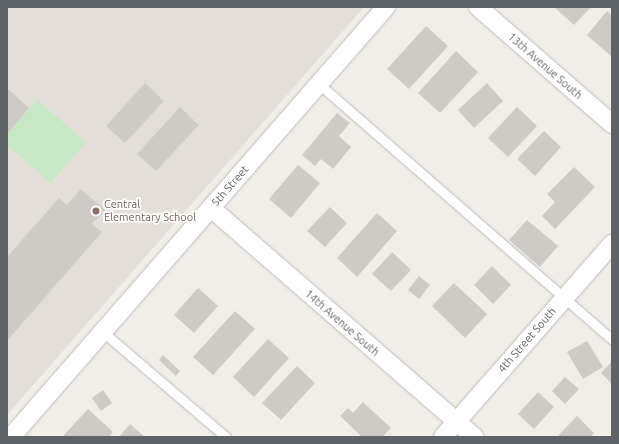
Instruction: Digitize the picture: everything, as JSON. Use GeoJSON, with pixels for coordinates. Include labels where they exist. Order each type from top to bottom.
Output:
{"type":"FeatureCollection","features":[{"type":"Feature","properties":{"kind":"street","name":"5th Street"},"geometry":{"type":"LineString","coordinates":[[11,437],[386,7]]}},
{"type":"Feature","properties":{"kind":"street","name":"13th Avenue South"},"geometry":{"type":"LineString","coordinates":[[478,7],[612,124]]}},
{"type":"Feature","properties":{"kind":"street","name":"14th Avenue South"},"geometry":{"type":"LineString","coordinates":[[211,208],[474,437]]}},
{"type":"Feature","properties":{"kind":"street","name":"4th Street South"},"geometry":{"type":"LineString","coordinates":[[443,437],[612,244]]}},
{"type":"Feature","properties":{"kind":"lane"},"geometry":{"type":"LineString","coordinates":[[318,84],[612,340]]}},
{"type":"Feature","properties":{"kind":"lane"},"geometry":{"type":"LineString","coordinates":[[103,332],[226,437]]}},
{"type":"Feature","properties":{"kind":"shaded area","name":"Central Elementary School"},"geometry":{"type":"Polygon","coordinates":[[[7,7],[364,7],[7,415],[7,7]]]}},
{"type":"Feature","properties":{"kind":"green space"},"geometry":{"type":"Polygon","coordinates":[[[37,100],[86,142],[51,183],[7,145],[7,134],[37,100]]]}},
{"type":"Feature","properties":{"kind":"building"},"geometry":{"type":"Polygon","coordinates":[[[554,7],[591,7],[574,25],[554,7]]]}},
{"type":"Feature","properties":{"kind":"building"},"geometry":{"type":"Polygon","coordinates":[[[607,11],[612,15],[612,57],[587,35],[607,11]]]}},
{"type":"Feature","properties":{"kind":"building"},"geometry":{"type":"Polygon","coordinates":[[[426,26],[448,46],[409,89],[387,69],[426,26]]]}},
{"type":"Feature","properties":{"kind":"building"},"geometry":{"type":"Polygon","coordinates":[[[456,51],[478,72],[440,113],[418,93],[456,51]]]}},
{"type":"Feature","properties":{"kind":"building"},"geometry":{"type":"Polygon","coordinates":[[[145,83],[164,101],[125,143],[106,126],[145,83]]]}},
{"type":"Feature","properties":{"kind":"building"},"geometry":{"type":"Polygon","coordinates":[[[487,83],[503,101],[474,128],[458,110],[487,83]]]}},
{"type":"Feature","properties":{"kind":"building"},"geometry":{"type":"Polygon","coordinates":[[[7,88],[29,108],[7,134],[7,88]]]}},
{"type":"Feature","properties":{"kind":"building"},"geometry":{"type":"Polygon","coordinates":[[[180,107],[199,125],[156,171],[137,154],[180,107]]]}},
{"type":"Feature","properties":{"kind":"building"},"geometry":{"type":"Polygon","coordinates":[[[517,107],[537,126],[508,157],[488,138],[517,107]]]}},
{"type":"Feature","properties":{"kind":"building"},"geometry":{"type":"Polygon","coordinates":[[[337,113],[350,123],[339,136],[351,147],[333,169],[321,159],[315,166],[302,155],[337,113]]]}},
{"type":"Feature","properties":{"kind":"building"},"geometry":{"type":"Polygon","coordinates":[[[544,131],[561,147],[535,176],[517,159],[544,131]]]}},
{"type":"Feature","properties":{"kind":"building"},"geometry":{"type":"Polygon","coordinates":[[[298,165],[320,183],[291,218],[269,199],[298,165]]]}},
{"type":"Feature","properties":{"kind":"building"},"geometry":{"type":"Polygon","coordinates":[[[574,167],[595,187],[555,229],[542,216],[555,202],[547,194],[574,167]]]}},
{"type":"Feature","properties":{"kind":"building"},"geometry":{"type":"Polygon","coordinates":[[[81,189],[105,210],[92,224],[102,232],[7,341],[7,257],[59,198],[67,205],[81,189]]]}},
{"type":"Feature","properties":{"kind":"building"},"geometry":{"type":"Polygon","coordinates":[[[330,207],[347,223],[325,247],[307,231],[330,207]]]}},
{"type":"Feature","properties":{"kind":"building"},"geometry":{"type":"Polygon","coordinates":[[[377,213],[397,231],[357,277],[337,258],[377,213]]]}},
{"type":"Feature","properties":{"kind":"building"},"geometry":{"type":"Polygon","coordinates":[[[527,220],[558,246],[540,267],[509,240],[527,220]]]}},
{"type":"Feature","properties":{"kind":"building"},"geometry":{"type":"Polygon","coordinates":[[[392,252],[411,270],[391,291],[372,274],[392,252]]]}},
{"type":"Feature","properties":{"kind":"building"},"geometry":{"type":"Polygon","coordinates":[[[492,266],[511,285],[493,304],[474,285],[492,266]]]}},
{"type":"Feature","properties":{"kind":"building"},"geometry":{"type":"Polygon","coordinates":[[[419,276],[430,285],[419,299],[408,290],[419,276]]]}},
{"type":"Feature","properties":{"kind":"building"},"geometry":{"type":"Polygon","coordinates":[[[454,283],[487,314],[465,338],[432,306],[454,283]]]}},
{"type":"Feature","properties":{"kind":"building"},"geometry":{"type":"Polygon","coordinates":[[[198,288],[218,306],[194,333],[174,315],[198,288]]]}},
{"type":"Feature","properties":{"kind":"building"},"geometry":{"type":"Polygon","coordinates":[[[235,311],[255,329],[213,375],[193,357],[235,311]]]}},
{"type":"Feature","properties":{"kind":"building"},"geometry":{"type":"Polygon","coordinates":[[[268,339],[289,358],[254,397],[233,377],[268,339]]]}},
{"type":"Feature","properties":{"kind":"building"},"geometry":{"type":"Polygon","coordinates":[[[587,341],[603,367],[583,379],[567,352],[587,341]]]}},
{"type":"Feature","properties":{"kind":"building"},"geometry":{"type":"Polygon","coordinates":[[[163,355],[180,371],[176,376],[159,360],[163,355]]]}},
{"type":"Feature","properties":{"kind":"building"},"geometry":{"type":"Polygon","coordinates":[[[612,361],[612,384],[601,373],[612,361]]]}},
{"type":"Feature","properties":{"kind":"building"},"geometry":{"type":"Polygon","coordinates":[[[297,366],[315,383],[281,420],[262,403],[297,366]]]}},
{"type":"Feature","properties":{"kind":"building"},"geometry":{"type":"Polygon","coordinates":[[[565,377],[579,389],[565,404],[552,391],[565,377]]]}},
{"type":"Feature","properties":{"kind":"building"},"geometry":{"type":"Polygon","coordinates":[[[103,390],[112,403],[101,411],[92,398],[103,390]]]}},
{"type":"Feature","properties":{"kind":"building"},"geometry":{"type":"Polygon","coordinates":[[[538,392],[554,407],[534,429],[518,414],[538,392]]]}},
{"type":"Feature","properties":{"kind":"building"},"geometry":{"type":"Polygon","coordinates":[[[363,402],[391,428],[382,437],[362,437],[340,416],[348,408],[353,413],[363,402]]]}},
{"type":"Feature","properties":{"kind":"building"},"geometry":{"type":"Polygon","coordinates":[[[88,409],[113,432],[109,437],[62,437],[88,409]]]}},
{"type":"Feature","properties":{"kind":"building"},"geometry":{"type":"Polygon","coordinates":[[[577,416],[594,433],[591,437],[557,437],[577,416]]]}},
{"type":"Feature","properties":{"kind":"building"},"geometry":{"type":"Polygon","coordinates":[[[130,424],[145,437],[119,437],[130,424]]]}},
{"type":"Feature","properties":{"kind":"place","name":"Central Elementary School"},"geometry":{"type":"Point","coordinates":[96,211]}}]}
